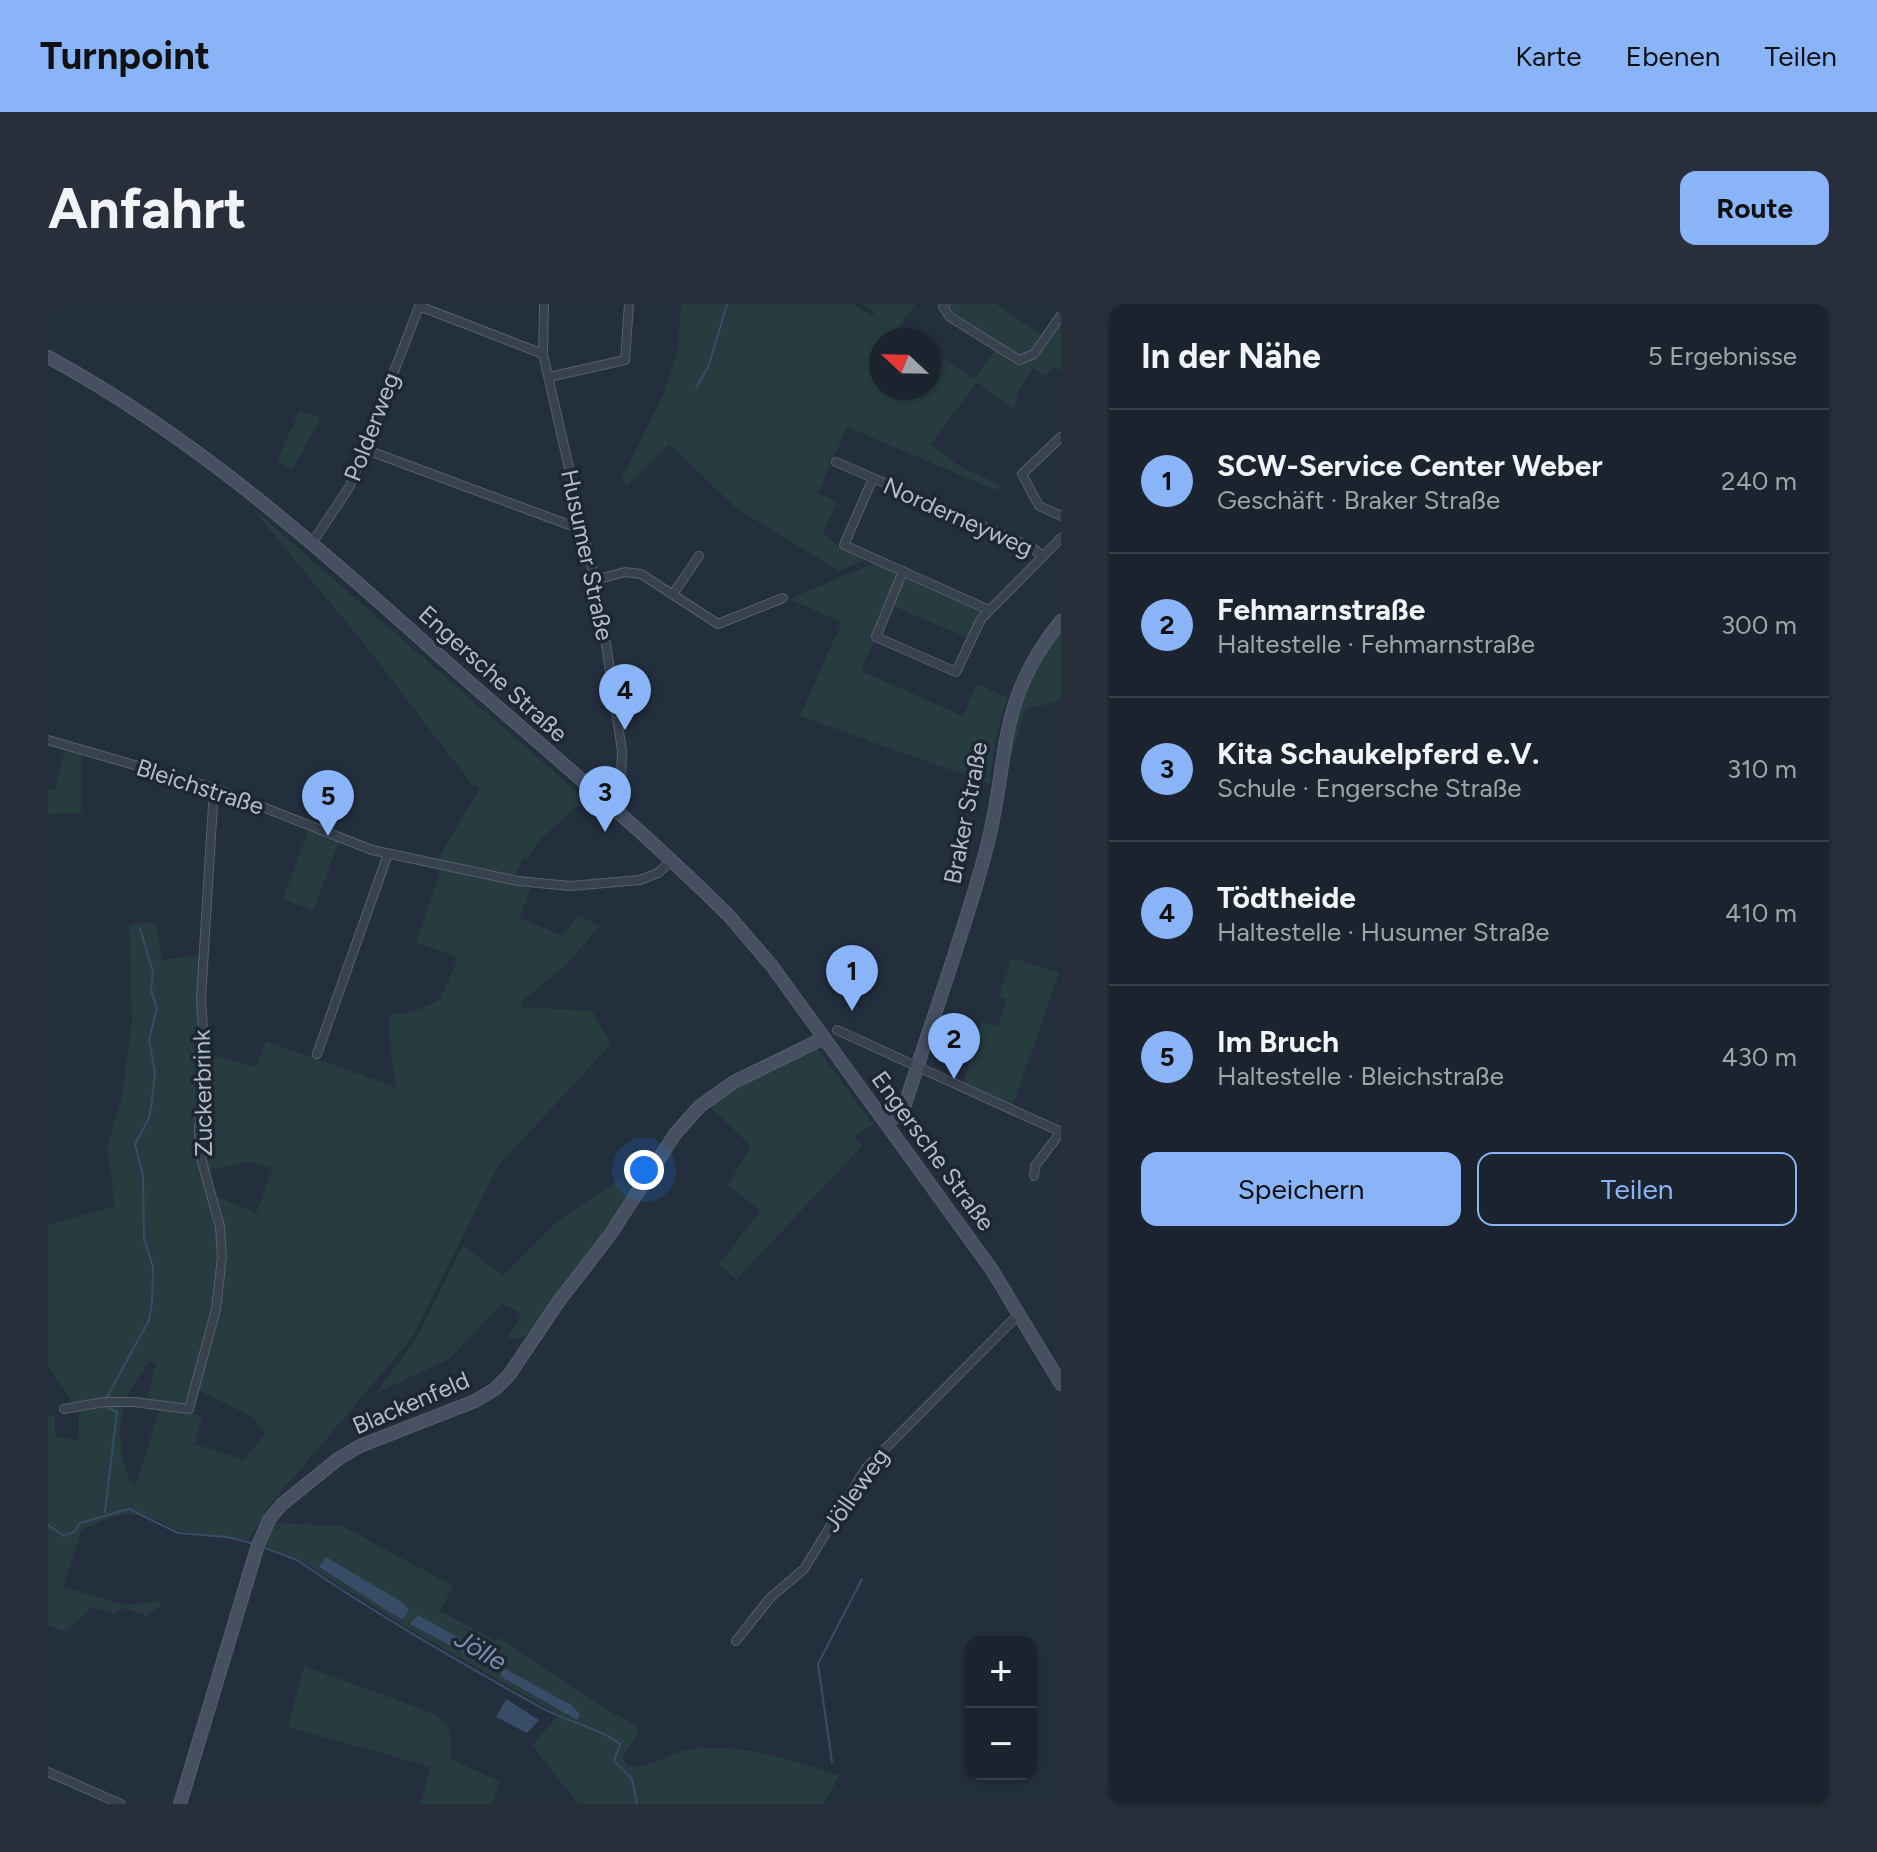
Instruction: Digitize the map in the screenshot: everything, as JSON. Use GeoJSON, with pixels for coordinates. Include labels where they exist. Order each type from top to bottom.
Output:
{"type":"FeatureCollection","features":[{"type":"Feature","properties":{"kind":"main road","name":"Engersche Straße"},"geometry":{"type":"LineString","coordinates":[[48,357],[162,425],[224,470],[312,543],[605,802],[742,930],[887,1124],[1021,1312],[1058,1370],[1061,1384]]}},
{"type":"Feature","properties":{"kind":"main road","name":"Braker Straße"},"geometry":{"type":"LineString","coordinates":[[887,1124],[902,1112],[987,849],[1004,737],[1012,705],[1029,666],[1061,621]]}},
{"type":"Feature","properties":{"kind":"main road","name":"Blackenfeld"},"geometry":{"type":"LineString","coordinates":[[180,1804],[258,1545],[269,1520],[281,1505],[338,1459],[360,1446],[475,1401],[495,1389],[509,1375],[559,1301],[610,1235],[675,1134],[700,1106],[734,1082],[824,1038]]}},
{"type":"Feature","properties":{"kind":"street","name":"Husumer Straße"},"geometry":{"type":"LineString","coordinates":[[544,304],[543,354],[595,580],[623,760],[619,784],[605,802]]}},
{"type":"Feature","properties":{"kind":"street"},"geometry":{"type":"LineString","coordinates":[[549,377],[625,360],[629,304]]}},
{"type":"Feature","properties":{"kind":"street"},"geometry":{"type":"LineString","coordinates":[[946,304],[943,307],[950,317],[1019,360],[1034,354],[1061,315]]}},
{"type":"Feature","properties":{"kind":"street"},"geometry":{"type":"LineString","coordinates":[[419,305],[543,354]]}},
{"type":"Feature","properties":{"kind":"street","name":"Polderweg"},"geometry":{"type":"LineString","coordinates":[[312,543],[350,486],[419,305]]}},
{"type":"Feature","properties":{"kind":"street"},"geometry":{"type":"LineString","coordinates":[[1061,437],[1022,474],[1039,506],[1061,516]]}},
{"type":"Feature","properties":{"kind":"street"},"geometry":{"type":"LineString","coordinates":[[364,449],[583,530]]}},
{"type":"Feature","properties":{"kind":"street","name":"Norderneyweg"},"geometry":{"type":"LineString","coordinates":[[836,462],[1033,548],[1042,556]]}},
{"type":"Feature","properties":{"kind":"street","name":"Norderneyweg"},"geometry":{"type":"LineString","coordinates":[[873,478],[844,545],[989,610]]}},
{"type":"Feature","properties":{"kind":"street"},"geometry":{"type":"LineString","coordinates":[[903,571],[876,632],[880,640],[956,672],[973,631],[989,610],[1061,538]]}},
{"type":"Feature","properties":{"kind":"street"},"geometry":{"type":"LineString","coordinates":[[673,594],[699,556]]}},
{"type":"Feature","properties":{"kind":"street"},"geometry":{"type":"LineString","coordinates":[[595,580],[633,571],[718,624],[783,598]]}},
{"type":"Feature","properties":{"kind":"street","name":"Bleichstraße"},"geometry":{"type":"LineString","coordinates":[[48,740],[214,788],[388,854],[537,884],[640,880],[658,873],[671,861]]}},
{"type":"Feature","properties":{"kind":"street","name":"Zuckerbrink"},"geometry":{"type":"LineString","coordinates":[[64,1409],[104,1402],[189,1409],[216,1309],[221,1239],[201,1158],[199,1129],[206,1074],[201,999],[214,788]]}},
{"type":"Feature","properties":{"kind":"street"},"geometry":{"type":"LineString","coordinates":[[317,1054],[388,854]]}},
{"type":"Feature","properties":{"kind":"street"},"geometry":{"type":"LineString","coordinates":[[837,1030],[1061,1132],[1035,1166],[1034,1176]]}},
{"type":"Feature","properties":{"kind":"street","name":"Jölleweg"},"geometry":{"type":"LineString","coordinates":[[736,1641],[770,1598],[804,1569],[866,1468],[1021,1312]]}},
{"type":"Feature","properties":{"kind":"street"},"geometry":{"type":"LineString","coordinates":[[48,1772],[121,1804]]}},
{"type":"Feature","properties":{"kind":"green space"},"geometry":{"type":"Polygon","coordinates":[[[681,304],[852,304],[872,316],[875,312],[861,304],[915,304],[900,328],[869,328],[869,400],[941,400],[941,356],[974,379],[995,351],[1011,362],[1029,361],[1061,320],[1061,371],[1053,367],[1046,376],[1033,368],[1017,394],[1015,410],[977,382],[931,444],[956,464],[1002,486],[995,490],[847,427],[818,493],[837,502],[823,533],[842,549],[867,559],[839,571],[736,508],[669,444],[626,487],[622,478],[664,393],[678,350],[681,304]]]}},
{"type":"Feature","properties":{"kind":"green space"},"geometry":{"type":"Polygon","coordinates":[[[951,304],[996,304],[1042,335],[1027,355],[1014,355],[952,312],[951,304]]]}},
{"type":"Feature","properties":{"kind":"green space"},"geometry":{"type":"Polygon","coordinates":[[[299,412],[321,417],[292,470],[277,461],[299,412]]]}},
{"type":"Feature","properties":{"kind":"green space"},"geometry":{"type":"Polygon","coordinates":[[[251,507],[585,799],[542,838],[527,859],[523,858],[515,875],[437,861],[480,788],[477,784],[473,786],[366,646],[251,507]]]}},
{"type":"Feature","properties":{"kind":"green space"},"geometry":{"type":"Polygon","coordinates":[[[875,563],[894,571],[896,578],[870,639],[874,641],[861,671],[963,716],[977,684],[1007,697],[995,741],[990,784],[800,716],[842,622],[789,599],[875,563]]]}},
{"type":"Feature","properties":{"kind":"green space"},"geometry":{"type":"Polygon","coordinates":[[[907,577],[981,608],[981,615],[968,638],[891,605],[907,577]]]}},
{"type":"Feature","properties":{"kind":"green space"},"geometry":{"type":"Polygon","coordinates":[[[1061,630],[1061,701],[1026,709],[1011,756],[1006,749],[1021,701],[1042,657],[1061,630]]]}},
{"type":"Feature","properties":{"kind":"green space"},"geometry":{"type":"Polygon","coordinates":[[[65,749],[82,754],[81,813],[48,814],[48,788],[55,790],[65,749]]]}},
{"type":"Feature","properties":{"kind":"green space"},"geometry":{"type":"Polygon","coordinates":[[[309,829],[339,841],[313,911],[283,899],[309,829]]]}},
{"type":"Feature","properties":{"kind":"green space"},"geometry":{"type":"Polygon","coordinates":[[[441,869],[531,888],[519,917],[562,936],[578,915],[600,926],[567,964],[522,1001],[522,1007],[592,1011],[611,1044],[498,1166],[412,1338],[269,1506],[248,1541],[178,1530],[148,1516],[119,1516],[99,1522],[81,1531],[63,1587],[124,1605],[160,1601],[161,1606],[146,1616],[124,1608],[114,1614],[92,1607],[65,1632],[48,1625],[48,1417],[55,1415],[55,1436],[79,1441],[79,1412],[48,1366],[48,1225],[115,1206],[107,1147],[122,1096],[132,1021],[129,925],[155,922],[162,960],[203,954],[202,1047],[210,1054],[256,1067],[266,1041],[396,1087],[389,1036],[390,1014],[412,1012],[440,1000],[458,958],[416,942],[441,869]],[[250,1162],[208,1170],[213,1195],[256,1213],[273,1168],[250,1162]],[[150,1361],[124,1404],[121,1429],[125,1468],[135,1487],[160,1409],[147,1400],[156,1363],[150,1361]],[[198,1390],[189,1413],[202,1417],[194,1444],[244,1460],[265,1433],[251,1416],[198,1390]]]}},
{"type":"Feature","properties":{"kind":"green space"},"geometry":{"type":"Polygon","coordinates":[[[1012,958],[1059,973],[1013,1105],[963,1083],[982,1022],[997,1027],[1007,1000],[999,997],[1012,958]]]}},
{"type":"Feature","properties":{"kind":"green space"},"geometry":{"type":"Polygon","coordinates":[[[816,1047],[873,1124],[854,1137],[862,1146],[736,1280],[719,1264],[760,1211],[728,1185],[751,1146],[708,1105],[718,1096],[816,1047]]]}},
{"type":"Feature","properties":{"kind":"green space"},"geometry":{"type":"Polygon","coordinates":[[[617,1181],[634,1189],[607,1231],[527,1335],[516,1340],[508,1337],[520,1317],[519,1312],[502,1304],[449,1359],[375,1394],[415,1340],[463,1246],[503,1276],[560,1219],[617,1181]]]}},
{"type":"Feature","properties":{"kind":"green space"},"geometry":{"type":"Polygon","coordinates":[[[278,1523],[342,1526],[453,1586],[440,1611],[496,1641],[498,1637],[634,1724],[638,1732],[623,1758],[628,1766],[644,1765],[694,1749],[730,1748],[786,1759],[839,1776],[824,1804],[578,1804],[532,1745],[559,1715],[403,1625],[297,1558],[265,1546],[271,1526],[278,1523]]]}},
{"type":"Feature","properties":{"kind":"green space"},"geometry":{"type":"Polygon","coordinates":[[[304,1666],[435,1714],[450,1734],[450,1759],[499,1781],[493,1804],[420,1804],[431,1767],[288,1727],[304,1666]]]}},
{"type":"Feature","properties":{"kind":"water"},"geometry":{"type":"Polygon","coordinates":[[[326,1557],[402,1602],[409,1610],[405,1617],[401,1619],[319,1567],[326,1557]]]}},
{"type":"Feature","properties":{"kind":"water"},"geometry":{"type":"Polygon","coordinates":[[[418,1615],[493,1657],[491,1667],[410,1624],[418,1615]]]}},
{"type":"Feature","properties":{"kind":"water"},"geometry":{"type":"Polygon","coordinates":[[[504,1668],[571,1705],[580,1714],[577,1720],[500,1676],[504,1668]]]}},
{"type":"Feature","properties":{"kind":"water"},"geometry":{"type":"Polygon","coordinates":[[[506,1699],[539,1720],[527,1733],[496,1717],[506,1699]]]}},
{"type":"Feature","properties":{"kind":"waterway"},"geometry":{"type":"LineString","coordinates":[[696,388],[709,365],[727,304]]}},
{"type":"Feature","properties":{"kind":"waterway"},"geometry":{"type":"LineString","coordinates":[[106,1399],[149,1320],[152,1303],[153,1267],[144,1238],[143,1176],[135,1144],[149,1118],[152,1100],[155,1072],[149,1040],[157,1008],[151,991],[153,972],[140,928]]}},
{"type":"Feature","properties":{"kind":"waterway"},"geometry":{"type":"LineString","coordinates":[[104,1406],[117,1412],[105,1512]]}},
{"type":"Feature","properties":{"kind":"waterway","name":"Jölle"},"geometry":{"type":"LineString","coordinates":[[48,1525],[64,1536],[74,1532],[80,1523],[129,1509],[178,1533],[227,1537],[251,1543]]}},
{"type":"Feature","properties":{"kind":"waterway","name":"Jölle"},"geometry":{"type":"LineString","coordinates":[[265,1548],[297,1560],[446,1654],[538,1706],[620,1744],[614,1761],[632,1779],[637,1804]]}},
{"type":"Feature","properties":{"kind":"waterway"},"geometry":{"type":"LineString","coordinates":[[832,1762],[818,1664],[862,1579]]}},
{"type":"Feature","properties":{"kind":"place","name":"Tödtheide"},"geometry":{"type":"Point","coordinates":[625,730]}},
{"type":"Feature","properties":{"kind":"place","name":"Kita Schaukelpferd e.V."},"geometry":{"type":"Point","coordinates":[605,832]}},
{"type":"Feature","properties":{"kind":"place","name":"Im Bruch"},"geometry":{"type":"Point","coordinates":[328,836]}},
{"type":"Feature","properties":{"kind":"place","name":"SCW-Service Center Weber"},"geometry":{"type":"Point","coordinates":[852,1011]}},
{"type":"Feature","properties":{"kind":"place","name":"Fehmarnstraße"},"geometry":{"type":"Point","coordinates":[954,1079]}}]}
